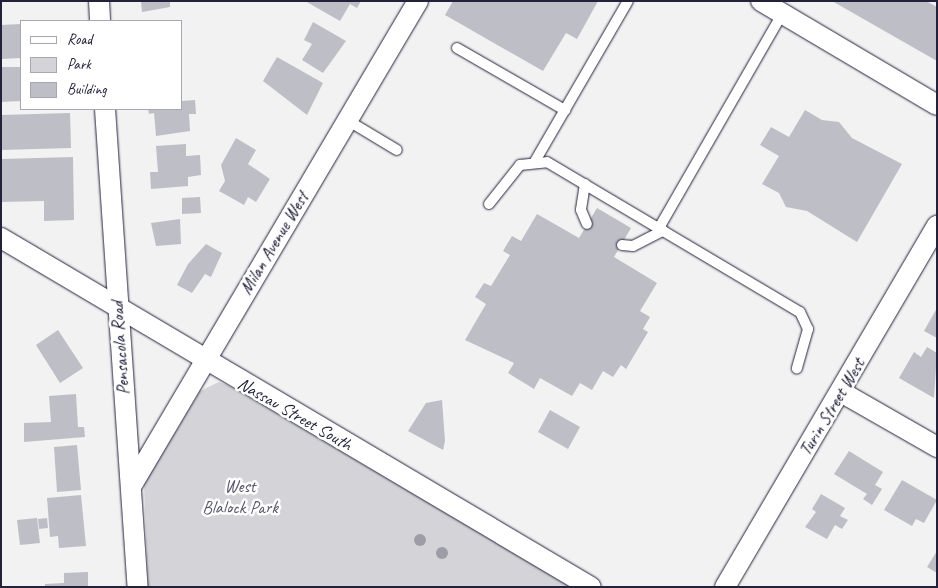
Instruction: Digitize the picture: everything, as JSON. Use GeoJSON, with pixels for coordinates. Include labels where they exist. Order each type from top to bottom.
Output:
{"type":"FeatureCollection","features":[{"type":"Feature","properties":{"kind":"street"},"geometry":{"type":"LineString","coordinates":[[99,1],[100,20]]}},
{"type":"Feature","properties":{"kind":"street","name":"Milan Avenue West"},"geometry":{"type":"LineString","coordinates":[[132,485],[204,360],[418,1]]}},
{"type":"Feature","properties":{"kind":"street"},"geometry":{"type":"LineString","coordinates":[[761,1],[937,105]]}},
{"type":"Feature","properties":{"kind":"street","name":"Pensacola Road"},"geometry":{"type":"LineString","coordinates":[[105,110],[117,306],[132,485],[138,587]]}},
{"type":"Feature","properties":{"kind":"street","name":"Turin Street West"},"geometry":{"type":"LineString","coordinates":[[725,587],[937,226]]}},
{"type":"Feature","properties":{"kind":"street","name":"Nassau Street South"},"geometry":{"type":"LineString","coordinates":[[1,238],[204,360],[591,587]]}},
{"type":"Feature","properties":{"kind":"street"},"geometry":{"type":"LineString","coordinates":[[841,392],[937,447]]}},
{"type":"Feature","properties":{"kind":"lane"},"geometry":{"type":"LineString","coordinates":[[534,164],[628,1]]}},
{"type":"Feature","properties":{"kind":"lane"},"geometry":{"type":"LineString","coordinates":[[622,245],[633,246],[661,230],[782,14]]}},
{"type":"Feature","properties":{"kind":"lane"},"geometry":{"type":"LineString","coordinates":[[457,48],[565,110]]}},
{"type":"Feature","properties":{"kind":"lane"},"geometry":{"type":"LineString","coordinates":[[347,120],[397,150]]}},
{"type":"Feature","properties":{"kind":"lane"},"geometry":{"type":"LineString","coordinates":[[490,204],[520,164],[546,162],[800,312],[808,329],[797,368]]}},
{"type":"Feature","properties":{"kind":"lane"},"geometry":{"type":"LineString","coordinates":[[585,184],[581,210],[587,224]]}},
{"type":"Feature","properties":{"kind":"green space","name":"West Blalock Park"},"geometry":{"type":"Polygon","coordinates":[[[219,382],[573,587],[148,587],[144,484],[200,391],[219,382]]]}},
{"type":"Feature","properties":{"kind":"building"},"geometry":{"type":"Polygon","coordinates":[[[141,1],[170,1],[170,7],[142,12],[141,1]]]}},
{"type":"Feature","properties":{"kind":"building"},"geometry":{"type":"Polygon","coordinates":[[[305,1],[361,1],[357,8],[350,4],[340,21],[305,1]]]}},
{"type":"Feature","properties":{"kind":"building"},"geometry":{"type":"Polygon","coordinates":[[[453,1],[598,1],[577,39],[566,33],[543,71],[445,15],[453,1]]]}},
{"type":"Feature","properties":{"kind":"building"},"geometry":{"type":"Polygon","coordinates":[[[832,1],[926,1],[937,7],[937,61],[832,1]]]}},
{"type":"Feature","properties":{"kind":"building"},"geometry":{"type":"Polygon","coordinates":[[[313,22],[346,41],[323,73],[302,60],[312,44],[304,40],[313,22]]]}},
{"type":"Feature","properties":{"kind":"building"},"geometry":{"type":"Polygon","coordinates":[[[20,24],[20,58],[1,59],[1,25],[20,24]]]}},
{"type":"Feature","properties":{"kind":"building"},"geometry":{"type":"Polygon","coordinates":[[[277,57],[323,83],[307,115],[263,81],[277,57]]]}},
{"type":"Feature","properties":{"kind":"building"},"geometry":{"type":"Polygon","coordinates":[[[1,67],[20,67],[20,101],[1,102],[1,67]]]}},
{"type":"Feature","properties":{"kind":"building"},"geometry":{"type":"Polygon","coordinates":[[[195,100],[196,114],[189,114],[190,131],[156,136],[154,113],[149,114],[148,110],[182,110],[182,101],[195,100]]]}},
{"type":"Feature","properties":{"kind":"building"},"geometry":{"type":"Polygon","coordinates":[[[805,110],[822,120],[839,122],[852,138],[902,164],[857,242],[807,211],[786,207],[779,193],[762,184],[779,156],[760,145],[771,127],[789,137],[805,110]]]}},
{"type":"Feature","properties":{"kind":"building"},"geometry":{"type":"Polygon","coordinates":[[[70,113],[71,148],[1,150],[1,115],[70,113]]]}},
{"type":"Feature","properties":{"kind":"building"},"geometry":{"type":"Polygon","coordinates":[[[236,138],[256,150],[248,164],[270,179],[256,202],[248,197],[244,205],[219,191],[225,181],[221,165],[236,138]]]}},
{"type":"Feature","properties":{"kind":"building"},"geometry":{"type":"Polygon","coordinates":[[[186,144],[186,156],[200,155],[201,175],[188,177],[188,186],[151,189],[150,172],[158,172],[156,146],[186,144]]]}},
{"type":"Feature","properties":{"kind":"building"},"geometry":{"type":"Polygon","coordinates":[[[73,157],[74,220],[44,221],[44,201],[1,202],[1,159],[73,157]]]}},
{"type":"Feature","properties":{"kind":"building"},"geometry":{"type":"Polygon","coordinates":[[[200,197],[201,213],[182,214],[182,198],[200,197]]]}},
{"type":"Feature","properties":{"kind":"building"},"geometry":{"type":"Polygon","coordinates":[[[597,208],[631,228],[614,257],[657,283],[640,311],[650,317],[643,329],[648,332],[626,369],[621,365],[613,377],[603,371],[592,390],[580,383],[572,396],[540,378],[534,389],[508,373],[514,363],[465,340],[486,304],[475,297],[484,283],[491,286],[510,255],[503,251],[512,236],[521,241],[537,214],[579,238],[597,208]]]}},
{"type":"Feature","properties":{"kind":"building"},"geometry":{"type":"Polygon","coordinates":[[[180,219],[181,244],[156,246],[151,223],[180,219]]]}},
{"type":"Feature","properties":{"kind":"building"},"geometry":{"type":"Polygon","coordinates":[[[206,244],[222,253],[211,277],[205,274],[192,293],[177,285],[188,264],[206,244]]]}},
{"type":"Feature","properties":{"kind":"building"},"geometry":{"type":"Polygon","coordinates":[[[937,308],[937,338],[924,331],[937,308]]]}},
{"type":"Feature","properties":{"kind":"building"},"geometry":{"type":"Polygon","coordinates":[[[58,330],[83,368],[60,383],[36,345],[58,330]]]}},
{"type":"Feature","properties":{"kind":"building"},"geometry":{"type":"Polygon","coordinates":[[[927,347],[937,353],[934,398],[899,378],[914,352],[921,357],[927,347]]]}},
{"type":"Feature","properties":{"kind":"building"},"geometry":{"type":"Polygon","coordinates":[[[76,394],[78,427],[84,427],[85,437],[24,442],[24,423],[51,422],[49,396],[76,394]]]}},
{"type":"Feature","properties":{"kind":"building"},"geometry":{"type":"Polygon","coordinates":[[[442,400],[445,441],[443,450],[408,431],[426,403],[442,400]]]}},
{"type":"Feature","properties":{"kind":"building"},"geometry":{"type":"Polygon","coordinates":[[[550,410],[580,427],[568,449],[538,432],[550,410]]]}},
{"type":"Feature","properties":{"kind":"building"},"geometry":{"type":"Polygon","coordinates":[[[77,445],[81,490],[57,492],[54,447],[77,445]]]}},
{"type":"Feature","properties":{"kind":"building"},"geometry":{"type":"Polygon","coordinates":[[[849,451],[883,472],[875,485],[882,489],[872,505],[863,499],[867,494],[834,474],[849,451]]]}},
{"type":"Feature","properties":{"kind":"building"},"geometry":{"type":"Polygon","coordinates":[[[902,480],[937,500],[924,523],[916,519],[912,526],[884,510],[902,480]]]}},
{"type":"Feature","properties":{"kind":"building"},"geometry":{"type":"Polygon","coordinates":[[[821,494],[845,508],[840,516],[848,520],[842,529],[835,525],[827,539],[805,527],[816,512],[812,509],[821,494]]]}},
{"type":"Feature","properties":{"kind":"building"},"geometry":{"type":"Polygon","coordinates":[[[81,495],[86,546],[59,548],[58,536],[50,537],[47,498],[81,495]]]}},
{"type":"Feature","properties":{"kind":"building"},"geometry":{"type":"Polygon","coordinates":[[[37,518],[40,543],[20,545],[17,520],[37,518]]]}},
{"type":"Feature","properties":{"kind":"building"},"geometry":{"type":"Polygon","coordinates":[[[47,518],[48,528],[39,529],[38,519],[47,518]]]}},
{"type":"Feature","properties":{"kind":"building"},"geometry":{"type":"Polygon","coordinates":[[[937,551],[937,573],[927,567],[937,551]]]}},
{"type":"Feature","properties":{"kind":"building"},"geometry":{"type":"Polygon","coordinates":[[[88,572],[88,587],[45,587],[45,584],[64,583],[64,573],[88,572]]]}}]}
